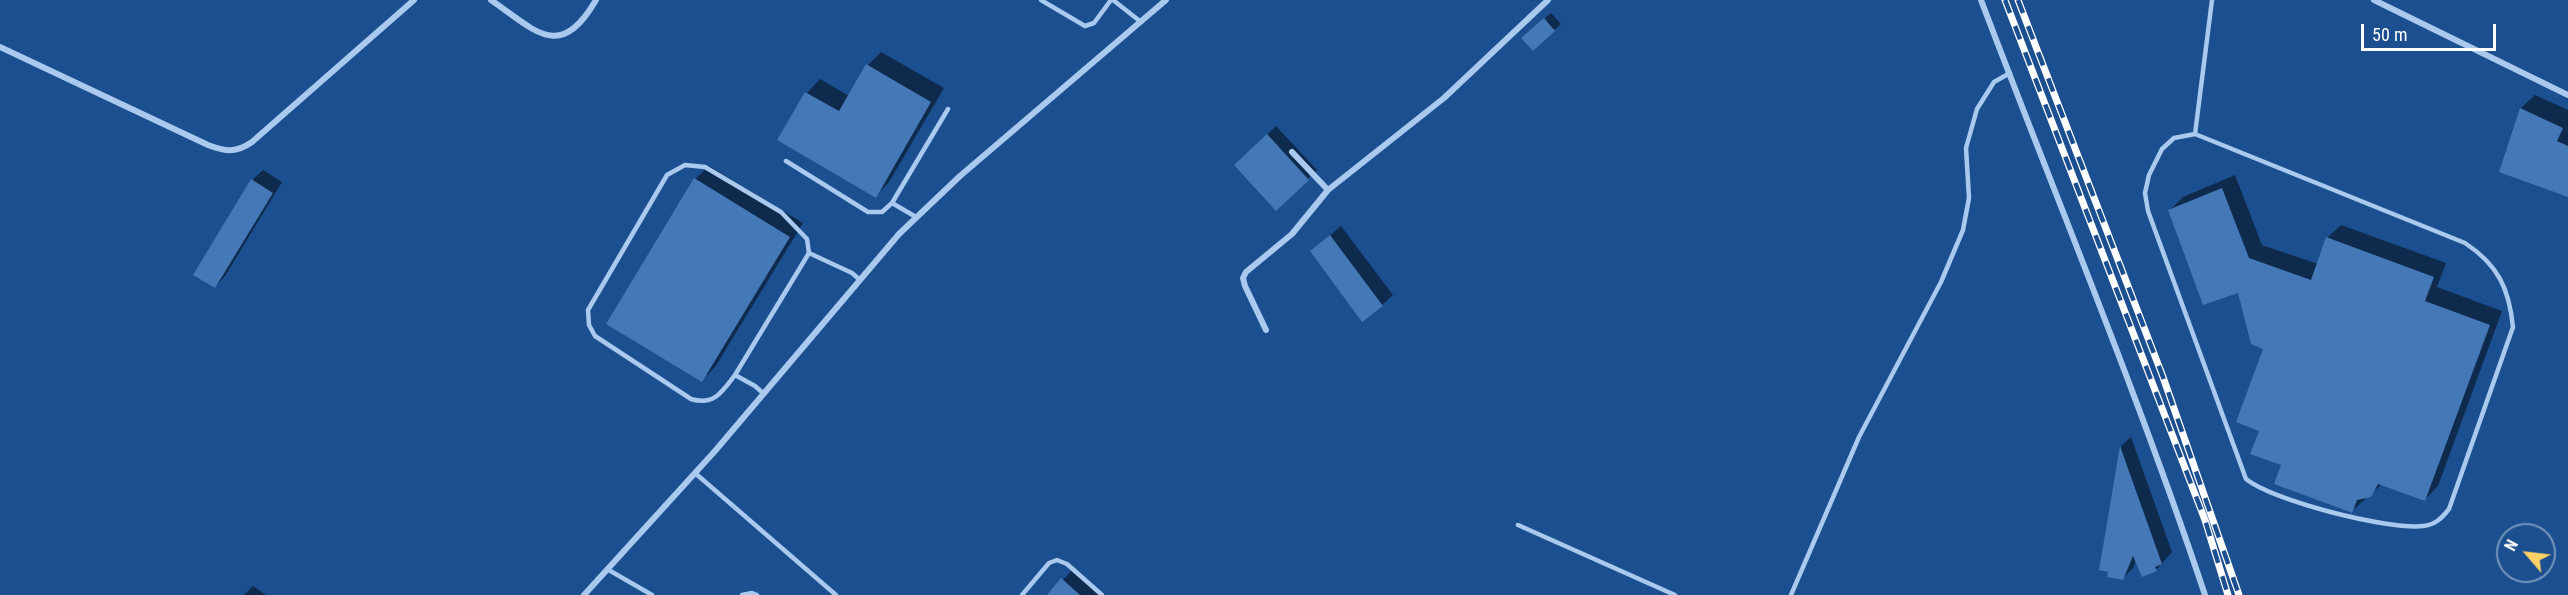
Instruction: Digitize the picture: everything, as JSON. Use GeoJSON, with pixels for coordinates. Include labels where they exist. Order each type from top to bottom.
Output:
{"type":"FeatureCollection","features":[{"type":"Feature","properties":{"kind":"street"},"geometry":{"type":"LineString","coordinates":[[0,47],[208,145],[232,151],[241,150],[414,0]]}},
{"type":"Feature","properties":{"kind":"street"},"geometry":{"type":"LineString","coordinates":[[491,0],[538,32],[553,36],[576,29],[584,21],[596,0]]}},
{"type":"Feature","properties":{"kind":"street"},"geometry":{"type":"LineString","coordinates":[[584,595],[764,394],[898,234],[1166,0]]}},
{"type":"Feature","properties":{"kind":"street"},"geometry":{"type":"LineString","coordinates":[[1266,330],[1243,278],[1255,263],[1292,234],[1328,190],[1444,98],[1548,0]]}},
{"type":"Feature","properties":{"kind":"street"},"geometry":{"type":"LineString","coordinates":[[1981,0],[2180,519],[2205,595]]}},
{"type":"Feature","properties":{"kind":"street"},"geometry":{"type":"LineString","coordinates":[[2374,0],[2568,95]]}},
{"type":"Feature","properties":{"kind":"street"},"geometry":{"type":"LineString","coordinates":[[1292,152],[1328,190]]}},
{"type":"Feature","properties":{"kind":"lane"},"geometry":{"type":"LineString","coordinates":[[1041,0],[1085,26],[1094,23],[1112,0],[1141,22]]}},
{"type":"Feature","properties":{"kind":"lane"},"geometry":{"type":"LineString","coordinates":[[2195,134],[2212,0]]}},
{"type":"Feature","properties":{"kind":"lane"},"geometry":{"type":"LineString","coordinates":[[1791,595],[1859,437],[1941,282],[1963,230],[1969,198],[1966,148],[1977,109],[1994,82],[2010,73]]}},
{"type":"Feature","properties":{"kind":"lane"},"geometry":{"type":"LineString","coordinates":[[786,161],[868,212],[882,212],[892,203],[948,109]]}},
{"type":"Feature","properties":{"kind":"lane"},"geometry":{"type":"LineString","coordinates":[[2195,134],[2465,243],[2483,254],[2500,275],[2511,301],[2514,327],[2449,509],[2442,519],[2421,527],[2347,518],[2261,488],[2246,479],[2148,211],[2145,194],[2149,175],[2162,149],[2174,138],[2195,134]]}},
{"type":"Feature","properties":{"kind":"lane"},"geometry":{"type":"LineString","coordinates":[[685,165],[705,167],[781,212],[807,239],[809,253],[735,375],[715,399],[700,402],[691,399],[596,336],[589,325],[588,310],[667,175],[685,165]]}},
{"type":"Feature","properties":{"kind":"lane"},"geometry":{"type":"LineString","coordinates":[[892,203],[916,217]]}},
{"type":"Feature","properties":{"kind":"lane"},"geometry":{"type":"LineString","coordinates":[[809,253],[852,273],[860,280]]}},
{"type":"Feature","properties":{"kind":"lane"},"geometry":{"type":"LineString","coordinates":[[735,375],[764,394]]}},
{"type":"Feature","properties":{"kind":"lane"},"geometry":{"type":"LineString","coordinates":[[695,473],[836,595]]}},
{"type":"Feature","properties":{"kind":"lane"},"geometry":{"type":"LineString","coordinates":[[1518,525],[1675,595]]}},
{"type":"Feature","properties":{"kind":"lane"},"geometry":{"type":"LineString","coordinates":[[1022,595],[1049,564],[1057,560],[1067,564],[1102,595]]}},
{"type":"Feature","properties":{"kind":"lane"},"geometry":{"type":"LineString","coordinates":[[607,569],[652,595]]}},
{"type":"Feature","properties":{"kind":"lane"},"geometry":{"type":"LineString","coordinates":[[742,595],[752,592],[757,595]]}},
{"type":"Feature","properties":{"kind":"building"},"geometry":{"type":"Polygon","coordinates":[[[1544,18],[1555,31],[1533,51],[1521,38],[1544,18]]]}},
{"type":"Feature","properties":{"kind":"building"},"geometry":{"type":"Polygon","coordinates":[[[866,64],[931,102],[876,198],[777,140],[805,92],[839,111],[866,64]]]}},
{"type":"Feature","properties":{"kind":"building"},"geometry":{"type":"Polygon","coordinates":[[[2520,108],[2563,128],[2557,141],[2568,146],[2568,197],[2499,172],[2520,108]]]}},
{"type":"Feature","properties":{"kind":"building"},"geometry":{"type":"Polygon","coordinates":[[[1267,134],[1309,180],[1276,211],[1234,165],[1267,134]]]}},
{"type":"Feature","properties":{"kind":"building"},"geometry":{"type":"Polygon","coordinates":[[[694,178],[790,237],[702,382],[606,324],[694,178]]]}},
{"type":"Feature","properties":{"kind":"building"},"geometry":{"type":"Polygon","coordinates":[[[251,179],[273,193],[215,288],[193,275],[251,179]]]}},
{"type":"Feature","properties":{"kind":"building"},"geometry":{"type":"Polygon","coordinates":[[[2222,188],[2249,258],[2311,280],[2326,237],[2434,277],[2425,301],[2490,325],[2425,501],[2378,484],[2371,497],[2357,500],[2352,513],[2274,484],[2281,465],[2250,454],[2259,431],[2236,422],[2263,349],[2251,344],[2238,293],[2203,305],[2168,210],[2222,188]]]}},
{"type":"Feature","properties":{"kind":"building"},"geometry":{"type":"Polygon","coordinates":[[[1330,235],[1383,306],[1362,322],[1310,251],[1330,235]]]}},
{"type":"Feature","properties":{"kind":"building"},"geometry":{"type":"Polygon","coordinates":[[[2120,446],[2162,564],[2155,567],[2157,571],[2142,577],[2133,556],[2123,580],[2107,577],[2108,572],[2099,570],[2120,446]]]}},
{"type":"Feature","properties":{"kind":"building"},"geometry":{"type":"Polygon","coordinates":[[[1061,578],[1080,595],[1047,595],[1061,578]]]}},
{"type":"Feature","properties":{"kind":"railway"},"geometry":{"type":"LineString","coordinates":[[2005,0],[2205,520],[2228,595]]}},
{"type":"Feature","properties":{"kind":"railway"},"geometry":{"type":"LineString","coordinates":[[2018,0],[2163,377],[2239,595]]}}]}
